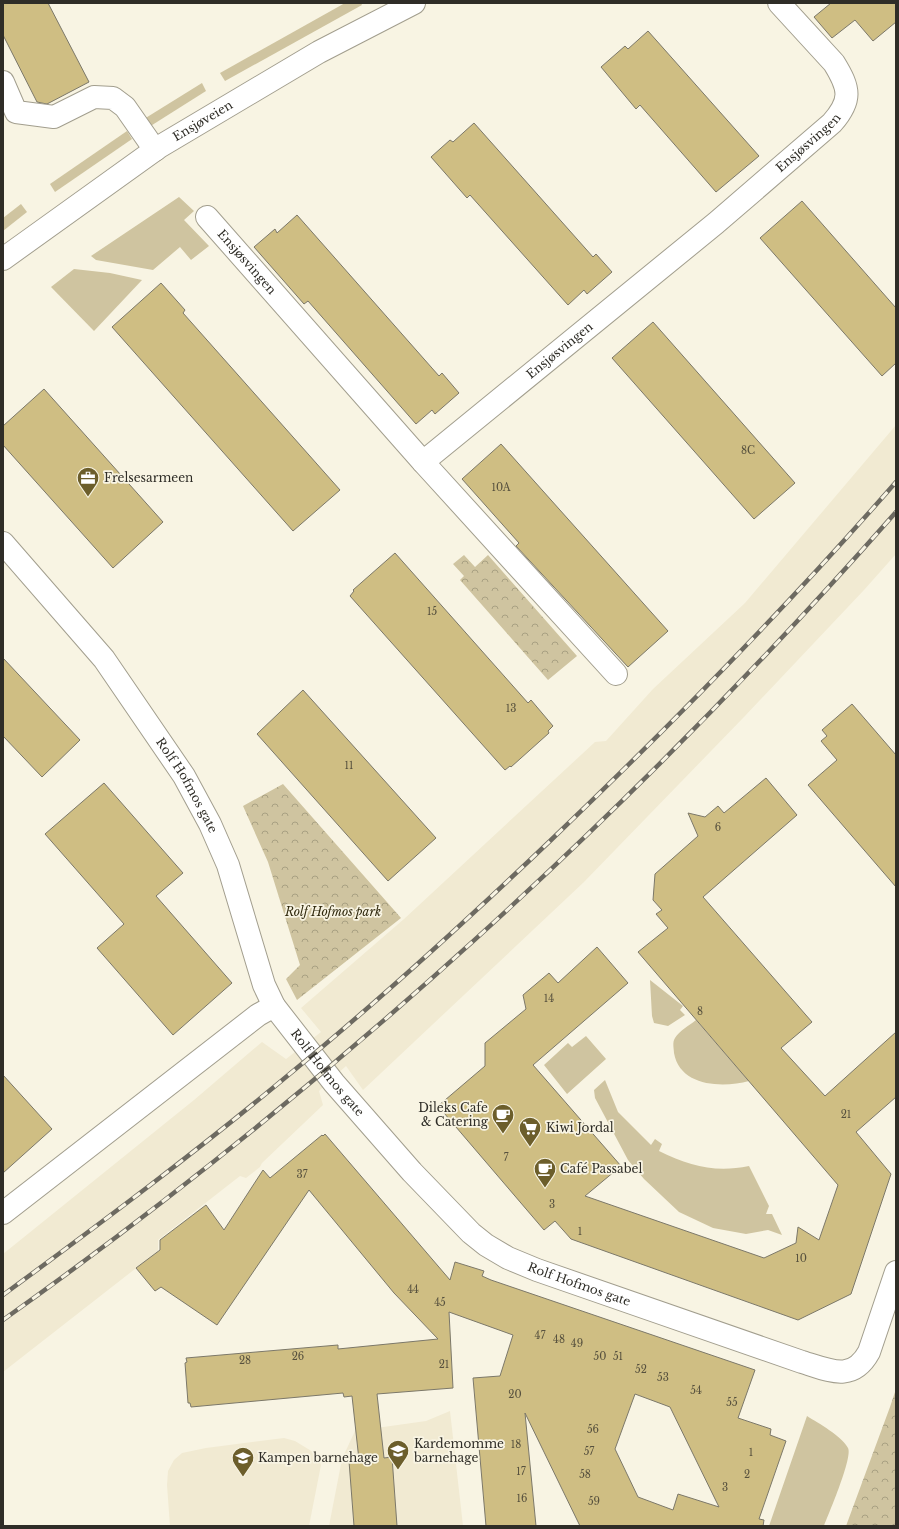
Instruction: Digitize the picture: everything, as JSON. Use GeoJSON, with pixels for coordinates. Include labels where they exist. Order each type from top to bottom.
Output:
{"type":"FeatureCollection","features":[{"type":"Feature","properties":{"kind":"street","name":"Ensjøveien"},"geometry":{"type":"LineString","coordinates":[[3,259],[155,150],[319,52],[414,3]]}},
{"type":"Feature","properties":{"kind":"street","name":"Ensjøsvingen"},"geometry":{"type":"LineString","coordinates":[[207,217],[423,462],[716,223],[832,123],[841,113],[848,100],[846,88],[839,72],[834,63],[780,3]]}},
{"type":"Feature","properties":{"kind":"street"},"geometry":{"type":"LineString","coordinates":[[3,82],[16,112],[54,117],[94,97],[113,98],[125,107],[155,150]]}},
{"type":"Feature","properties":{"kind":"street"},"geometry":{"type":"LineString","coordinates":[[423,462],[616,674]]}},
{"type":"Feature","properties":{"kind":"street","name":"Rolf Hofmos gate"},"geometry":{"type":"LineString","coordinates":[[3,543],[104,659],[184,776],[210,824],[228,865],[264,985],[274,1006],[334,1083],[412,1172],[471,1233],[486,1245],[508,1258],[538,1270],[802,1362],[838,1372],[847,1372],[858,1367],[864,1361],[869,1352],[896,1272]]}},
{"type":"Feature","properties":{"kind":"street"},"geometry":{"type":"LineString","coordinates":[[3,1213],[258,1015],[274,1006]]}},
{"type":"Feature","properties":{"kind":"shaded area"},"geometry":{"type":"Polygon","coordinates":[[[896,425],[896,554],[864,590],[744,717],[584,882],[363,1090],[346,1066],[319,1091],[323,1105],[262,1163],[260,1167],[246,1178],[240,1176],[158,1240],[158,1251],[3,1372],[3,1254],[194,1100],[262,1042],[286,1059],[321,1032],[301,1008],[404,919],[595,742],[606,741],[653,689],[745,603],[896,425]]]}},
{"type":"Feature","properties":{"kind":"shaded area","name":"Kardemomme barnehage"},"geometry":{"type":"Polygon","coordinates":[[[450,1411],[463,1526],[329,1526],[342,1459],[355,1431],[426,1421],[450,1411]]]}},
{"type":"Feature","properties":{"kind":"shaded area","name":"Kampen barnehage"},"geometry":{"type":"Polygon","coordinates":[[[284,1438],[295,1441],[313,1452],[317,1456],[321,1465],[309,1526],[170,1526],[167,1485],[168,1471],[174,1460],[182,1453],[206,1448],[284,1438]]]}},
{"type":"Feature","properties":{"kind":"green space"},"geometry":{"type":"Polygon","coordinates":[[[345,3],[361,3],[362,5],[225,81],[220,73],[345,3]]]}},
{"type":"Feature","properties":{"kind":"green space"},"geometry":{"type":"Polygon","coordinates":[[[202,83],[206,91],[149,127],[144,119],[202,83]]]}},
{"type":"Feature","properties":{"kind":"green space"},"geometry":{"type":"Polygon","coordinates":[[[127,131],[132,139],[55,192],[50,184],[127,131]]]}},
{"type":"Feature","properties":{"kind":"green space"},"geometry":{"type":"Polygon","coordinates":[[[179,197],[194,211],[184,220],[209,246],[191,260],[180,247],[153,270],[96,260],[91,256],[179,197]]]}},
{"type":"Feature","properties":{"kind":"green space"},"geometry":{"type":"Polygon","coordinates":[[[21,204],[27,212],[3,231],[3,218],[21,204]]]}},
{"type":"Feature","properties":{"kind":"green space"},"geometry":{"type":"Polygon","coordinates":[[[74,269],[110,273],[142,280],[94,331],[51,287],[74,269]]]}},
{"type":"Feature","properties":{"kind":"green space"},"geometry":{"type":"Polygon","coordinates":[[[464,555],[475,567],[488,555],[577,656],[548,680],[460,580],[464,576],[453,564],[464,555]]]}},
{"type":"Feature","properties":{"kind":"green space","name":"Rolf Hofmos park"},"geometry":{"type":"Polygon","coordinates":[[[283,784],[401,918],[297,1000],[286,979],[300,965],[268,862],[243,806],[283,784]]]}},
{"type":"Feature","properties":{"kind":"green space"},"geometry":{"type":"Polygon","coordinates":[[[650,980],[683,1006],[680,1010],[685,1015],[668,1026],[654,1023],[652,1016],[650,980]]]}},
{"type":"Feature","properties":{"kind":"green space"},"geometry":{"type":"Polygon","coordinates":[[[696,1020],[749,1081],[715,1084],[694,1079],[685,1073],[678,1064],[674,1053],[674,1041],[679,1033],[696,1020]]]}},
{"type":"Feature","properties":{"kind":"green space"},"geometry":{"type":"Polygon","coordinates":[[[586,1036],[606,1059],[567,1094],[544,1065],[568,1043],[572,1047],[586,1036]]]}},
{"type":"Feature","properties":{"kind":"green space"},"geometry":{"type":"Polygon","coordinates":[[[605,1080],[618,1112],[651,1145],[655,1139],[662,1144],[659,1151],[681,1161],[703,1167],[725,1169],[749,1166],[769,1206],[766,1214],[772,1214],[782,1235],[768,1230],[746,1234],[713,1228],[679,1212],[644,1179],[628,1160],[595,1098],[594,1090],[605,1080]]]}},
{"type":"Feature","properties":{"kind":"green space"},"geometry":{"type":"Polygon","coordinates":[[[896,1389],[896,1526],[846,1526],[890,1407],[896,1389]]]}},
{"type":"Feature","properties":{"kind":"green space"},"geometry":{"type":"Polygon","coordinates":[[[807,1416],[835,1434],[845,1443],[848,1448],[849,1453],[840,1486],[824,1526],[769,1526],[807,1416]]]}},
{"type":"Feature","properties":{"kind":"building"},"geometry":{"type":"Polygon","coordinates":[[[3,3],[48,3],[89,82],[47,104],[37,102],[3,35],[3,3]]]}},
{"type":"Feature","properties":{"kind":"building"},"geometry":{"type":"Polygon","coordinates":[[[831,3],[896,3],[896,22],[873,41],[855,20],[832,38],[814,17],[831,3]]]}},
{"type":"Feature","properties":{"kind":"building"},"geometry":{"type":"Polygon","coordinates":[[[648,31],[759,156],[716,192],[640,105],[636,109],[601,67],[625,46],[628,49],[648,31]]]}},
{"type":"Feature","properties":{"kind":"building"},"geometry":{"type":"Polygon","coordinates":[[[474,123],[593,257],[596,254],[612,272],[587,294],[584,290],[568,305],[470,195],[467,198],[431,157],[450,140],[453,142],[474,123]]]}},
{"type":"Feature","properties":{"kind":"building"},"geometry":{"type":"Polygon","coordinates":[[[802,201],[896,308],[896,363],[882,376],[760,238],[802,201]]]}},
{"type":"Feature","properties":{"kind":"building"},"geometry":{"type":"Polygon","coordinates":[[[297,215],[439,376],[442,373],[459,393],[435,414],[432,410],[416,424],[308,301],[304,304],[254,247],[275,229],[277,233],[297,215]]]}},
{"type":"Feature","properties":{"kind":"building"},"geometry":{"type":"Polygon","coordinates":[[[161,283],[185,310],[183,313],[340,490],[293,531],[112,327],[161,283]]]}},
{"type":"Feature","properties":{"kind":"building"},"geometry":{"type":"Polygon","coordinates":[[[653,322],[795,483],[754,519],[612,358],[653,322]]]}},
{"type":"Feature","properties":{"kind":"building"},"geometry":{"type":"Polygon","coordinates":[[[44,389],[163,522],[113,568],[3,445],[3,426],[44,389]]]}},
{"type":"Feature","properties":{"kind":"building"},"geometry":{"type":"Polygon","coordinates":[[[501,444],[668,631],[628,667],[516,546],[519,543],[462,479],[501,444]]]}},
{"type":"Feature","properties":{"kind":"building"},"geometry":{"type":"Polygon","coordinates":[[[395,553],[528,703],[531,700],[553,726],[548,731],[549,733],[511,767],[510,766],[505,770],[350,596],[354,591],[353,590],[395,553]]]}},
{"type":"Feature","properties":{"kind":"building"},"geometry":{"type":"Polygon","coordinates":[[[3,658],[80,740],[42,777],[3,736],[3,658]]]}},
{"type":"Feature","properties":{"kind":"building"},"geometry":{"type":"Polygon","coordinates":[[[303,690],[436,838],[388,881],[257,734],[303,690]]]}},
{"type":"Feature","properties":{"kind":"building"},"geometry":{"type":"Polygon","coordinates":[[[852,704],[896,755],[896,887],[808,785],[837,760],[821,741],[827,736],[822,730],[852,704]]]}},
{"type":"Feature","properties":{"kind":"building"},"geometry":{"type":"Polygon","coordinates":[[[766,778],[797,815],[703,897],[812,1022],[781,1048],[825,1096],[896,1032],[896,1097],[856,1132],[891,1174],[851,1294],[798,1320],[571,1239],[555,1221],[544,1230],[438,1106],[485,1066],[485,1043],[526,1009],[523,995],[549,973],[558,983],[597,947],[628,983],[533,1065],[621,1166],[585,1196],[764,1258],[796,1243],[798,1227],[819,1240],[838,1185],[638,952],[668,928],[656,914],[662,910],[653,900],[655,874],[698,836],[688,813],[705,817],[718,806],[724,813],[766,778]]]}},
{"type":"Feature","properties":{"kind":"building"},"geometry":{"type":"Polygon","coordinates":[[[104,783],[183,873],[156,896],[232,983],[173,1035],[97,948],[124,924],[45,834],[104,783]]]}},
{"type":"Feature","properties":{"kind":"building"},"geometry":{"type":"Polygon","coordinates":[[[3,1075],[52,1129],[3,1173],[3,1075]]]}},
{"type":"Feature","properties":{"kind":"building"},"geometry":{"type":"Polygon","coordinates":[[[325,1134],[450,1280],[455,1262],[484,1271],[482,1276],[491,1280],[755,1370],[738,1418],[771,1429],[770,1435],[786,1441],[759,1519],[764,1520],[763,1526],[580,1526],[525,1413],[536,1526],[486,1526],[473,1378],[500,1376],[513,1335],[449,1312],[453,1388],[377,1394],[384,1458],[392,1457],[397,1526],[354,1526],[349,1461],[359,1460],[352,1396],[344,1397],[343,1393],[191,1407],[190,1403],[188,1403],[185,1363],[187,1362],[186,1358],[338,1345],[338,1349],[438,1339],[394,1293],[309,1190],[217,1325],[161,1287],[155,1291],[136,1268],[160,1250],[160,1240],[206,1205],[224,1230],[263,1170],[270,1178],[322,1135],[323,1136],[325,1134]],[[635,1394],[615,1449],[638,1497],[673,1510],[678,1494],[719,1507],[670,1407],[635,1394]]]}},
{"type":"Feature","properties":{"kind":"railway"},"geometry":{"type":"LineString","coordinates":[[3,1295],[149,1186],[257,1101],[391,988],[455,930],[550,841],[683,710],[813,575],[896,482]]}},
{"type":"Feature","properties":{"kind":"railway"},"geometry":{"type":"LineString","coordinates":[[3,1320],[124,1231],[243,1138],[359,1042],[472,942],[583,839],[691,732],[795,623],[896,512]]}},
{"type":"Feature","properties":{"kind":"place","name":"Frelsesarmeen"},"geometry":{"type":"Point","coordinates":[88,498]}},
{"type":"Feature","properties":{"kind":"place","name":"Dileks Cafe & Catering"},"geometry":{"type":"Point","coordinates":[503,1134]}},
{"type":"Feature","properties":{"kind":"place","name":"Kiwi Jordal"},"geometry":{"type":"Point","coordinates":[530,1148]}},
{"type":"Feature","properties":{"kind":"place","name":"Café Passabel"},"geometry":{"type":"Point","coordinates":[545,1188]}},
{"type":"Feature","properties":{"kind":"place","name":"Kardemomme barnehage"},"geometry":{"type":"Point","coordinates":[398,1470]}},
{"type":"Feature","properties":{"kind":"place","name":"Kampen barnehage"},"geometry":{"type":"Point","coordinates":[243,1478]}}]}
